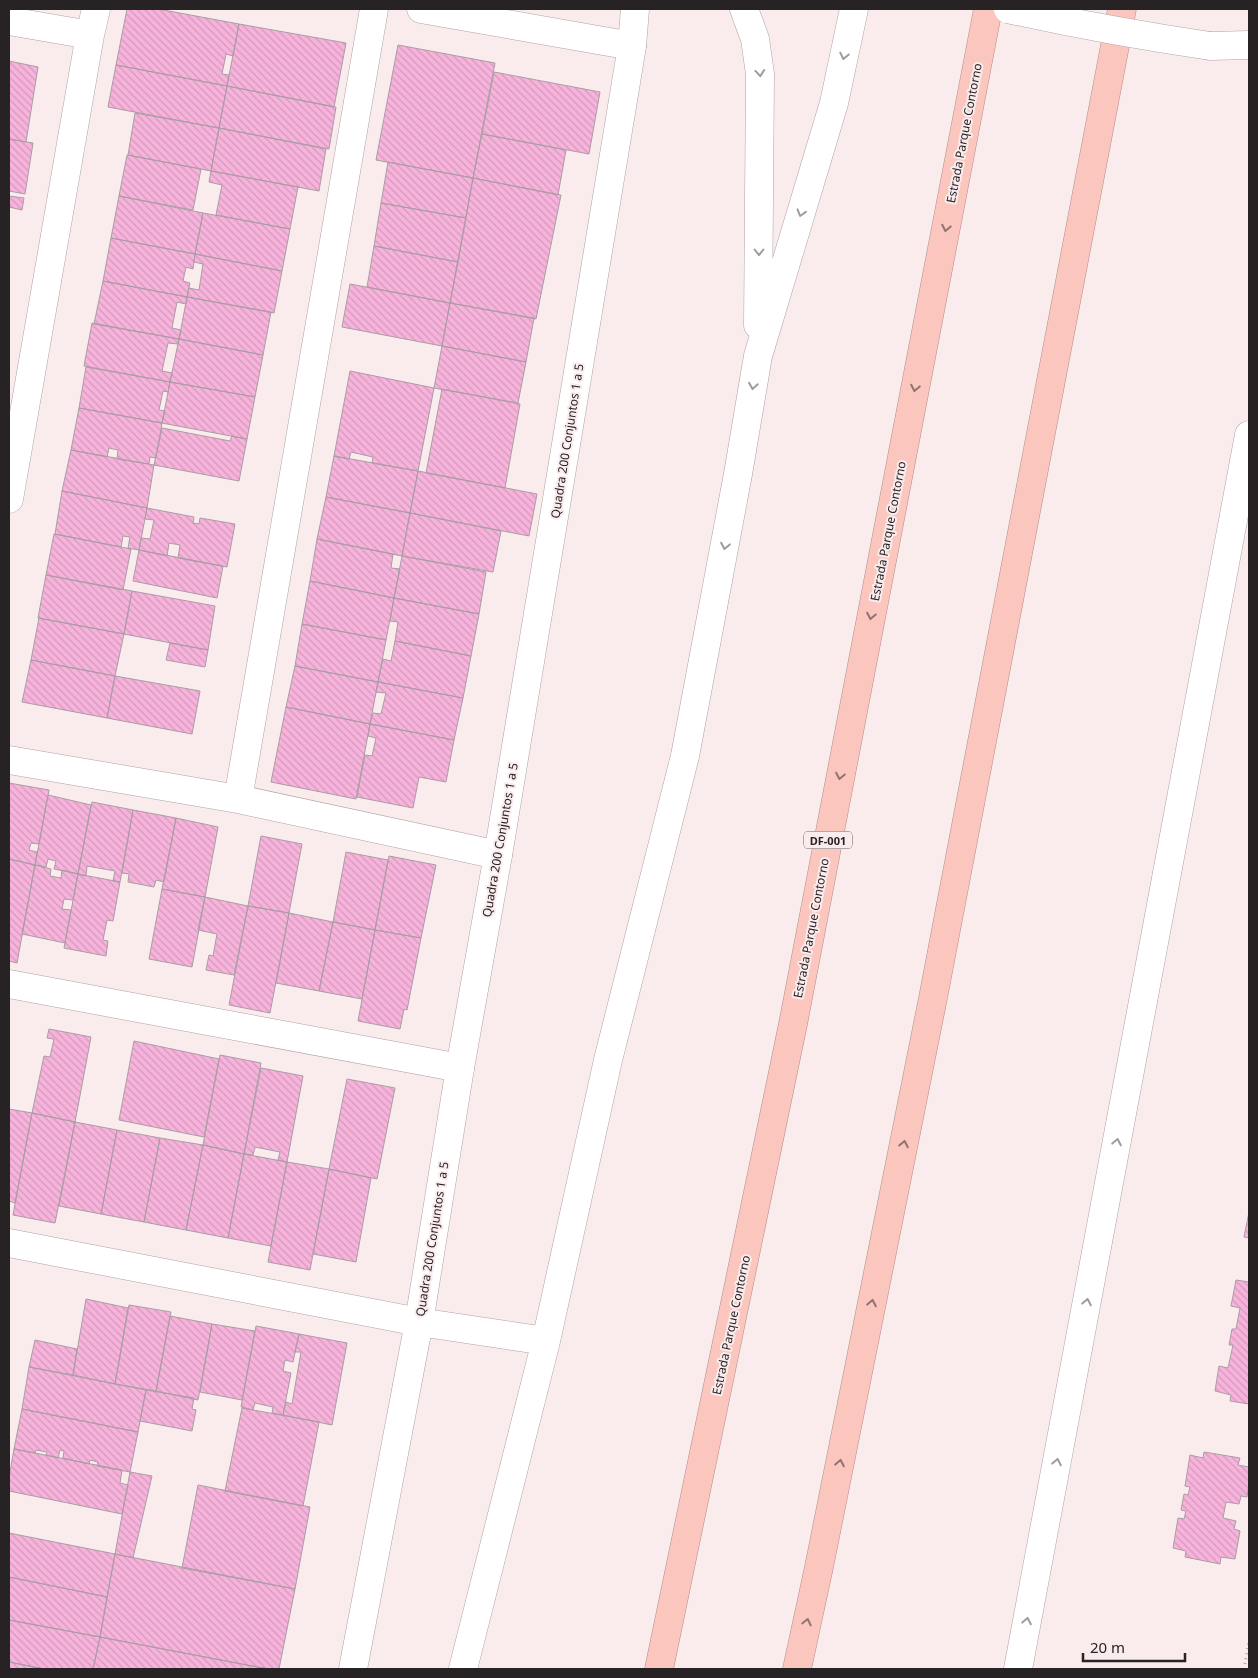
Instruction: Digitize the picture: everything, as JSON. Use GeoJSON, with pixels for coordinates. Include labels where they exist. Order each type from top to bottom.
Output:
{"type":"FeatureCollection","features":[{"type":"Feature","properties":{"kind":"highway","name":"Estrada Parque Contorno"},"geometry":{"type":"LineString","coordinates":[[659,1669],[793,1024],[988,9]]}},
{"type":"Feature","properties":{"kind":"highway"},"geometry":{"type":"LineString","coordinates":[[797,1669],[931,1008],[1122,9]]}},
{"type":"Feature","properties":{"kind":"street"},"geometry":{"type":"LineString","coordinates":[[9,499],[96,9]]}},
{"type":"Feature","properties":{"kind":"street"},"geometry":{"type":"LineString","coordinates":[[238,799],[374,9]]}},
{"type":"Feature","properties":{"kind":"street"},"geometry":{"type":"LineString","coordinates":[[421,9],[632,46],[647,9]]}},
{"type":"Feature","properties":{"kind":"street","name":"Quadra 200 Conjuntos 1 a 5"},"geometry":{"type":"LineString","coordinates":[[353,1669],[419,1322],[632,46],[635,9]]}},
{"type":"Feature","properties":{"kind":"street"},"geometry":{"type":"LineString","coordinates":[[732,9],[755,39]]}},
{"type":"Feature","properties":{"kind":"street"},"geometry":{"type":"LineString","coordinates":[[744,9],[755,39],[760,74],[758,356]]}},
{"type":"Feature","properties":{"kind":"street"},"geometry":{"type":"LineString","coordinates":[[463,1669],[546,1341],[608,1060],[685,756],[738,474],[758,356],[834,103],[854,9]]}},
{"type":"Feature","properties":{"kind":"street"},"geometry":{"type":"LineString","coordinates":[[1008,9],[1062,22],[1136,36],[1210,46],[1249,45]]}},
{"type":"Feature","properties":{"kind":"street"},"geometry":{"type":"LineString","coordinates":[[9,21],[90,35]]}},
{"type":"Feature","properties":{"kind":"street"},"geometry":{"type":"LineString","coordinates":[[1018,1669],[1249,435]]}},
{"type":"Feature","properties":{"kind":"street"},"geometry":{"type":"LineString","coordinates":[[9,760],[238,799],[498,855]]}},
{"type":"Feature","properties":{"kind":"street"},"geometry":{"type":"LineString","coordinates":[[9,984],[460,1068]]}},
{"type":"Feature","properties":{"kind":"street"},"geometry":{"type":"LineString","coordinates":[[9,1245],[419,1322],[546,1341]]}},
{"type":"Feature","properties":{"kind":"path"},"geometry":{"type":"LineString","coordinates":[[1244,1669],[1249,1642]]}},
{"type":"Feature","properties":{"kind":"building"},"geometry":{"type":"Polygon","coordinates":[[[127,9],[158,9],[239,24],[233,56],[226,54],[222,74],[229,75],[227,86],[116,65],[127,9]]]}},
{"type":"Feature","properties":{"kind":"building"},"geometry":{"type":"Polygon","coordinates":[[[239,24],[346,43],[334,107],[227,86],[239,24]]]}},
{"type":"Feature","properties":{"kind":"building"},"geometry":{"type":"Polygon","coordinates":[[[398,45],[495,63],[473,178],[376,160],[398,45]]]}},
{"type":"Feature","properties":{"kind":"building"},"geometry":{"type":"Polygon","coordinates":[[[9,61],[38,67],[26,142],[9,139],[9,61]]]}},
{"type":"Feature","properties":{"kind":"building"},"geometry":{"type":"Polygon","coordinates":[[[116,65],[227,86],[219,128],[108,107],[116,65]]]}},
{"type":"Feature","properties":{"kind":"building"},"geometry":{"type":"Polygon","coordinates":[[[494,72],[600,92],[589,154],[482,134],[494,72]]]}},
{"type":"Feature","properties":{"kind":"building"},"geometry":{"type":"Polygon","coordinates":[[[227,86],[336,107],[329,149],[219,128],[227,86]]]}},
{"type":"Feature","properties":{"kind":"building"},"geometry":{"type":"Polygon","coordinates":[[[135,113],[219,128],[211,171],[128,155],[135,113]]]}},
{"type":"Feature","properties":{"kind":"building"},"geometry":{"type":"Polygon","coordinates":[[[219,128],[326,149],[319,191],[211,171],[219,128]]]}},
{"type":"Feature","properties":{"kind":"building"},"geometry":{"type":"Polygon","coordinates":[[[482,134],[566,150],[558,195],[473,178],[482,134]]]}},
{"type":"Feature","properties":{"kind":"building"},"geometry":{"type":"Polygon","coordinates":[[[9,139],[33,143],[25,194],[9,191],[9,139]]]}},
{"type":"Feature","properties":{"kind":"building"},"geometry":{"type":"Polygon","coordinates":[[[127,155],[201,169],[193,210],[119,196],[127,155]]]}},
{"type":"Feature","properties":{"kind":"building"},"geometry":{"type":"Polygon","coordinates":[[[388,162],[473,178],[466,218],[381,203],[388,162]]]}},
{"type":"Feature","properties":{"kind":"building"},"geometry":{"type":"Polygon","coordinates":[[[211,171],[298,187],[290,229],[216,215],[222,185],[209,182],[211,171]]]}},
{"type":"Feature","properties":{"kind":"building"},"geometry":{"type":"Polygon","coordinates":[[[473,178],[561,195],[536,319],[450,303],[473,178]]]}},
{"type":"Feature","properties":{"kind":"building"},"geometry":{"type":"Polygon","coordinates":[[[9,196],[24,198],[22,210],[9,207],[9,196]]]}},
{"type":"Feature","properties":{"kind":"building"},"geometry":{"type":"Polygon","coordinates":[[[119,196],[203,213],[195,254],[111,238],[119,196]]]}},
{"type":"Feature","properties":{"kind":"building"},"geometry":{"type":"Polygon","coordinates":[[[381,203],[466,218],[458,262],[374,246],[381,203]]]}},
{"type":"Feature","properties":{"kind":"building"},"geometry":{"type":"Polygon","coordinates":[[[203,213],[290,229],[282,271],[195,254],[203,213]]]}},
{"type":"Feature","properties":{"kind":"building"},"geometry":{"type":"Polygon","coordinates":[[[111,238],[195,254],[193,269],[186,267],[183,281],[190,283],[187,297],[103,281],[111,238]]]}},
{"type":"Feature","properties":{"kind":"building"},"geometry":{"type":"Polygon","coordinates":[[[374,246],[458,262],[450,303],[367,287],[374,246]]]}},
{"type":"Feature","properties":{"kind":"building"},"geometry":{"type":"Polygon","coordinates":[[[195,254],[282,271],[274,313],[187,297],[189,288],[199,290],[203,264],[194,262],[195,254]]]}},
{"type":"Feature","properties":{"kind":"building"},"geometry":{"type":"Polygon","coordinates":[[[103,281],[187,297],[186,304],[177,302],[172,328],[181,330],[179,339],[94,324],[103,281]]]}},
{"type":"Feature","properties":{"kind":"building"},"geometry":{"type":"Polygon","coordinates":[[[350,284],[450,303],[442,346],[342,327],[350,284]]]}},
{"type":"Feature","properties":{"kind":"building"},"geometry":{"type":"Polygon","coordinates":[[[187,297],[271,312],[263,355],[179,339],[187,297]]]}},
{"type":"Feature","properties":{"kind":"building"},"geometry":{"type":"Polygon","coordinates":[[[450,303],[534,318],[526,362],[442,346],[450,303]]]}},
{"type":"Feature","properties":{"kind":"building"},"geometry":{"type":"Polygon","coordinates":[[[92,323],[179,339],[178,344],[168,343],[162,371],[172,373],[170,382],[84,366],[92,323]]]}},
{"type":"Feature","properties":{"kind":"building"},"geometry":{"type":"Polygon","coordinates":[[[179,339],[263,355],[255,397],[170,382],[179,339]]]}},
{"type":"Feature","properties":{"kind":"building"},"geometry":{"type":"Polygon","coordinates":[[[442,346],[526,362],[518,403],[434,388],[442,346]]]}},
{"type":"Feature","properties":{"kind":"building"},"geometry":{"type":"Polygon","coordinates":[[[86,367],[170,382],[168,392],[163,391],[159,410],[165,411],[162,423],[79,408],[86,367]]]}},
{"type":"Feature","properties":{"kind":"building"},"geometry":{"type":"Polygon","coordinates":[[[350,371],[434,388],[418,471],[372,463],[373,457],[351,452],[349,459],[334,456],[350,371]]]}},
{"type":"Feature","properties":{"kind":"building"},"geometry":{"type":"Polygon","coordinates":[[[170,382],[255,397],[247,439],[162,423],[170,382]]]}},
{"type":"Feature","properties":{"kind":"building"},"geometry":{"type":"Polygon","coordinates":[[[442,389],[520,404],[505,488],[426,473],[442,389]]]}},
{"type":"Feature","properties":{"kind":"building"},"geometry":{"type":"Polygon","coordinates":[[[79,408],[162,423],[156,458],[150,457],[149,464],[117,459],[118,450],[109,448],[107,457],[71,450],[79,408]]]}},
{"type":"Feature","properties":{"kind":"building"},"geometry":{"type":"Polygon","coordinates":[[[162,428],[230,441],[232,436],[247,439],[239,481],[154,465],[162,428]]]}},
{"type":"Feature","properties":{"kind":"building"},"geometry":{"type":"Polygon","coordinates":[[[71,450],[154,465],[147,508],[62,491],[71,450]]]}},
{"type":"Feature","properties":{"kind":"building"},"geometry":{"type":"Polygon","coordinates":[[[334,456],[418,471],[410,513],[326,497],[334,456]]]}},
{"type":"Feature","properties":{"kind":"building"},"geometry":{"type":"Polygon","coordinates":[[[418,471],[537,494],[529,536],[410,513],[418,471]]]}},
{"type":"Feature","properties":{"kind":"building"},"geometry":{"type":"Polygon","coordinates":[[[62,491],[147,508],[139,550],[128,548],[130,537],[123,536],[121,547],[55,534],[62,491]]]}},
{"type":"Feature","properties":{"kind":"building"},"geometry":{"type":"Polygon","coordinates":[[[326,497],[410,513],[402,556],[317,539],[326,497]]]}},
{"type":"Feature","properties":{"kind":"building"},"geometry":{"type":"Polygon","coordinates":[[[147,508],[194,517],[193,523],[199,524],[200,518],[235,524],[227,567],[178,558],[180,545],[169,543],[167,556],[139,550],[141,538],[150,539],[154,520],[145,519],[147,508]]]}},
{"type":"Feature","properties":{"kind":"building"},"geometry":{"type":"Polygon","coordinates":[[[410,513],[501,531],[493,572],[402,556],[410,513]]]}},
{"type":"Feature","properties":{"kind":"building"},"geometry":{"type":"Polygon","coordinates":[[[54,534],[131,549],[123,590],[46,575],[54,534]]]}},
{"type":"Feature","properties":{"kind":"building"},"geometry":{"type":"Polygon","coordinates":[[[317,539],[393,554],[391,568],[400,569],[394,598],[310,581],[317,539]]]}},
{"type":"Feature","properties":{"kind":"building"},"geometry":{"type":"Polygon","coordinates":[[[139,550],[223,566],[217,598],[133,581],[139,550]]]}},
{"type":"Feature","properties":{"kind":"building"},"geometry":{"type":"Polygon","coordinates":[[[402,556],[486,572],[479,614],[394,598],[402,556]]]}},
{"type":"Feature","properties":{"kind":"building"},"geometry":{"type":"Polygon","coordinates":[[[46,575],[132,591],[124,634],[38,618],[46,575]]]}},
{"type":"Feature","properties":{"kind":"building"},"geometry":{"type":"Polygon","coordinates":[[[310,581],[394,598],[386,640],[302,624],[310,581]]]}},
{"type":"Feature","properties":{"kind":"building"},"geometry":{"type":"Polygon","coordinates":[[[132,591],[215,606],[208,650],[124,634],[132,591]]]}},
{"type":"Feature","properties":{"kind":"building"},"geometry":{"type":"Polygon","coordinates":[[[394,598],[479,614],[471,656],[395,641],[398,622],[390,621],[394,598]]]}},
{"type":"Feature","properties":{"kind":"building"},"geometry":{"type":"Polygon","coordinates":[[[39,618],[124,634],[115,676],[31,660],[39,618]]]}},
{"type":"Feature","properties":{"kind":"building"},"geometry":{"type":"Polygon","coordinates":[[[302,624],[386,640],[378,682],[295,666],[302,624]]]}},
{"type":"Feature","properties":{"kind":"building"},"geometry":{"type":"Polygon","coordinates":[[[395,641],[471,656],[463,698],[378,682],[383,659],[391,661],[395,641]]]}},
{"type":"Feature","properties":{"kind":"building"},"geometry":{"type":"Polygon","coordinates":[[[170,643],[208,650],[205,667],[166,660],[170,643]]]}},
{"type":"Feature","properties":{"kind":"building"},"geometry":{"type":"Polygon","coordinates":[[[31,660],[115,676],[107,718],[22,702],[31,660]]]}},
{"type":"Feature","properties":{"kind":"building"},"geometry":{"type":"Polygon","coordinates":[[[295,666],[378,682],[370,724],[286,707],[295,666]]]}},
{"type":"Feature","properties":{"kind":"building"},"geometry":{"type":"Polygon","coordinates":[[[115,676],[200,691],[192,734],[107,718],[115,676]]]}},
{"type":"Feature","properties":{"kind":"building"},"geometry":{"type":"Polygon","coordinates":[[[378,682],[463,698],[454,740],[370,724],[373,713],[381,714],[386,693],[376,692],[378,682]]]}},
{"type":"Feature","properties":{"kind":"building"},"geometry":{"type":"Polygon","coordinates":[[[286,707],[370,724],[356,799],[271,782],[286,707]]]}},
{"type":"Feature","properties":{"kind":"building"},"geometry":{"type":"Polygon","coordinates":[[[370,724],[454,740],[446,782],[419,777],[413,808],[357,797],[365,755],[372,756],[376,738],[368,736],[370,724]]]}},
{"type":"Feature","properties":{"kind":"building"},"geometry":{"type":"Polygon","coordinates":[[[9,783],[49,790],[39,844],[31,843],[29,850],[37,852],[35,865],[9,859],[9,783]]]}},
{"type":"Feature","properties":{"kind":"building"},"geometry":{"type":"Polygon","coordinates":[[[48,795],[91,805],[78,874],[54,869],[56,861],[48,859],[46,867],[35,865],[48,795]]]}},
{"type":"Feature","properties":{"kind":"building"},"geometry":{"type":"Polygon","coordinates":[[[92,802],[133,810],[120,882],[113,881],[115,871],[87,866],[86,876],[78,874],[92,802]]]}},
{"type":"Feature","properties":{"kind":"building"},"geometry":{"type":"Polygon","coordinates":[[[133,810],[176,818],[164,882],[156,880],[154,887],[128,882],[129,874],[122,873],[133,810]]]}},
{"type":"Feature","properties":{"kind":"building"},"geometry":{"type":"Polygon","coordinates":[[[176,818],[218,827],[205,897],[162,889],[176,818]]]}},
{"type":"Feature","properties":{"kind":"building"},"geometry":{"type":"Polygon","coordinates":[[[261,836],[302,844],[289,913],[248,906],[261,836]]]}},
{"type":"Feature","properties":{"kind":"building"},"geometry":{"type":"Polygon","coordinates":[[[346,852],[388,860],[375,930],[333,922],[346,852]]]}},
{"type":"Feature","properties":{"kind":"building"},"geometry":{"type":"Polygon","coordinates":[[[389,856],[436,865],[421,938],[375,930],[389,856]]]}},
{"type":"Feature","properties":{"kind":"building"},"geometry":{"type":"Polygon","coordinates":[[[9,859],[35,865],[17,963],[9,961],[9,859]]]}},
{"type":"Feature","properties":{"kind":"building"},"geometry":{"type":"Polygon","coordinates":[[[35,865],[51,869],[50,876],[61,878],[62,870],[78,874],[73,900],[64,899],[62,909],[71,910],[65,943],[22,934],[35,865]]]}},
{"type":"Feature","properties":{"kind":"building"},"geometry":{"type":"Polygon","coordinates":[[[78,874],[120,882],[113,921],[107,920],[103,940],[108,941],[106,956],[64,948],[78,874]]]}},
{"type":"Feature","properties":{"kind":"building"},"geometry":{"type":"Polygon","coordinates":[[[162,889],[205,897],[192,967],[149,959],[162,889]]]}},
{"type":"Feature","properties":{"kind":"building"},"geometry":{"type":"Polygon","coordinates":[[[205,897],[248,906],[234,975],[206,970],[209,955],[213,956],[217,934],[198,930],[205,897]]]}},
{"type":"Feature","properties":{"kind":"building"},"geometry":{"type":"Polygon","coordinates":[[[248,906],[289,913],[270,1013],[229,1005],[248,906]]]}},
{"type":"Feature","properties":{"kind":"building"},"geometry":{"type":"Polygon","coordinates":[[[289,913],[333,922],[319,991],[276,983],[289,913]]]}},
{"type":"Feature","properties":{"kind":"building"},"geometry":{"type":"Polygon","coordinates":[[[333,922],[375,930],[362,999],[319,991],[333,922]]]}},
{"type":"Feature","properties":{"kind":"building"},"geometry":{"type":"Polygon","coordinates":[[[375,930],[421,938],[407,1010],[404,1009],[400,1029],[358,1021],[375,930]]]}},
{"type":"Feature","properties":{"kind":"building"},"geometry":{"type":"Polygon","coordinates":[[[49,1029],[91,1037],[75,1122],[32,1113],[44,1056],[50,1057],[54,1039],[47,1038],[49,1029]]]}},
{"type":"Feature","properties":{"kind":"building"},"geometry":{"type":"Polygon","coordinates":[[[134,1041],[219,1059],[204,1137],[119,1120],[134,1041]]]}},
{"type":"Feature","properties":{"kind":"building"},"geometry":{"type":"Polygon","coordinates":[[[220,1055],[261,1063],[244,1154],[203,1145],[220,1055]]]}},
{"type":"Feature","properties":{"kind":"building"},"geometry":{"type":"Polygon","coordinates":[[[261,1068],[303,1076],[287,1162],[278,1160],[280,1152],[255,1147],[253,1155],[244,1154],[261,1068]]]}},
{"type":"Feature","properties":{"kind":"building"},"geometry":{"type":"Polygon","coordinates":[[[347,1079],[395,1088],[377,1179],[329,1169],[347,1079]]]}},
{"type":"Feature","properties":{"kind":"building"},"geometry":{"type":"Polygon","coordinates":[[[9,1109],[32,1113],[15,1203],[9,1201],[9,1109]]]}},
{"type":"Feature","properties":{"kind":"building"},"geometry":{"type":"Polygon","coordinates":[[[32,1113],[75,1122],[55,1223],[13,1215],[32,1113]]]}},
{"type":"Feature","properties":{"kind":"building"},"geometry":{"type":"Polygon","coordinates":[[[75,1122],[117,1130],[101,1214],[59,1206],[75,1122]]]}},
{"type":"Feature","properties":{"kind":"building"},"geometry":{"type":"Polygon","coordinates":[[[117,1130],[160,1138],[144,1222],[101,1214],[117,1130]]]}},
{"type":"Feature","properties":{"kind":"building"},"geometry":{"type":"Polygon","coordinates":[[[160,1138],[203,1145],[186,1230],[144,1222],[160,1138]]]}},
{"type":"Feature","properties":{"kind":"building"},"geometry":{"type":"Polygon","coordinates":[[[203,1145],[244,1154],[228,1238],[186,1230],[203,1145]]]}},
{"type":"Feature","properties":{"kind":"building"},"geometry":{"type":"Polygon","coordinates":[[[244,1154],[287,1162],[271,1246],[228,1238],[244,1154]]]}},
{"type":"Feature","properties":{"kind":"building"},"geometry":{"type":"Polygon","coordinates":[[[287,1162],[329,1169],[310,1270],[268,1262],[287,1162]]]}},
{"type":"Feature","properties":{"kind":"building"},"geometry":{"type":"Polygon","coordinates":[[[329,1169],[371,1178],[356,1262],[313,1254],[329,1169]]]}},
{"type":"Feature","properties":{"kind":"building"},"geometry":{"type":"Polygon","coordinates":[[[1249,1212],[1249,1238],[1244,1237],[1249,1212]]]}},
{"type":"Feature","properties":{"kind":"building"},"geometry":{"type":"Polygon","coordinates":[[[1236,1280],[1249,1282],[1249,1404],[1230,1401],[1231,1395],[1215,1391],[1219,1366],[1228,1368],[1233,1345],[1229,1345],[1232,1329],[1236,1329],[1240,1308],[1231,1306],[1236,1280]]]}},
{"type":"Feature","properties":{"kind":"building"},"geometry":{"type":"Polygon","coordinates":[[[86,1299],[128,1308],[115,1384],[73,1375],[86,1299]]]}},
{"type":"Feature","properties":{"kind":"building"},"geometry":{"type":"Polygon","coordinates":[[[129,1305],[171,1312],[156,1391],[115,1384],[129,1305]]]}},
{"type":"Feature","properties":{"kind":"building"},"geometry":{"type":"Polygon","coordinates":[[[170,1316],[212,1324],[198,1400],[156,1391],[170,1316]]]}},
{"type":"Feature","properties":{"kind":"building"},"geometry":{"type":"Polygon","coordinates":[[[212,1324],[255,1331],[242,1400],[200,1392],[212,1324]]]}},
{"type":"Feature","properties":{"kind":"building"},"geometry":{"type":"Polygon","coordinates":[[[256,1326],[299,1334],[293,1362],[285,1360],[283,1371],[291,1373],[283,1415],[272,1413],[273,1407],[255,1403],[253,1410],[241,1407],[256,1326]]]}},
{"type":"Feature","properties":{"kind":"building"},"geometry":{"type":"Polygon","coordinates":[[[299,1334],[347,1343],[332,1425],[283,1415],[286,1402],[292,1404],[301,1352],[295,1352],[299,1334]]]}},
{"type":"Feature","properties":{"kind":"building"},"geometry":{"type":"Polygon","coordinates":[[[35,1340],[77,1349],[73,1375],[29,1367],[35,1340]]]}},
{"type":"Feature","properties":{"kind":"building"},"geometry":{"type":"Polygon","coordinates":[[[29,1367],[146,1390],[138,1432],[22,1409],[29,1367]]]}},
{"type":"Feature","properties":{"kind":"building"},"geometry":{"type":"Polygon","coordinates":[[[146,1390],[194,1398],[192,1409],[196,1410],[192,1431],[140,1421],[146,1390]]]}},
{"type":"Feature","properties":{"kind":"building"},"geometry":{"type":"Polygon","coordinates":[[[242,1408],[319,1422],[303,1506],[225,1491],[242,1408]]]}},
{"type":"Feature","properties":{"kind":"building"},"geometry":{"type":"Polygon","coordinates":[[[22,1409],[138,1432],[130,1472],[97,1466],[98,1462],[90,1460],[89,1464],[63,1458],[64,1451],[60,1450],[58,1458],[46,1455],[47,1452],[36,1450],[35,1453],[14,1449],[22,1409]]]}},
{"type":"Feature","properties":{"kind":"building"},"geometry":{"type":"Polygon","coordinates":[[[14,1449],[122,1470],[120,1483],[128,1485],[122,1514],[9,1491],[9,1478],[14,1449]]]}},
{"type":"Feature","properties":{"kind":"building"},"geometry":{"type":"Polygon","coordinates":[[[1204,1452],[1240,1458],[1238,1465],[1249,1467],[1247,1497],[1241,1496],[1239,1504],[1226,1502],[1223,1518],[1236,1521],[1234,1529],[1240,1531],[1235,1559],[1221,1557],[1220,1564],[1185,1557],[1186,1551],[1173,1548],[1178,1518],[1184,1519],[1186,1511],[1181,1510],[1184,1494],[1188,1495],[1190,1487],[1185,1486],[1190,1455],[1203,1458],[1204,1452]]]}},
{"type":"Feature","properties":{"kind":"building"},"geometry":{"type":"Polygon","coordinates":[[[130,1472],[152,1476],[133,1558],[115,1554],[130,1472]]]}},
{"type":"Feature","properties":{"kind":"building"},"geometry":{"type":"Polygon","coordinates":[[[198,1485],[310,1507],[295,1589],[182,1568],[198,1485]]]}},
{"type":"Feature","properties":{"kind":"building"},"geometry":{"type":"Polygon","coordinates":[[[9,1533],[115,1554],[107,1597],[9,1577],[9,1533]]]}},
{"type":"Feature","properties":{"kind":"building"},"geometry":{"type":"Polygon","coordinates":[[[115,1554],[295,1589],[279,1669],[268,1669],[100,1637],[115,1554]]]}},
{"type":"Feature","properties":{"kind":"building"},"geometry":{"type":"Polygon","coordinates":[[[9,1577],[107,1597],[100,1637],[9,1620],[9,1577]]]}},
{"type":"Feature","properties":{"kind":"building"},"geometry":{"type":"Polygon","coordinates":[[[9,1620],[100,1637],[93,1669],[44,1669],[9,1662],[9,1620]]]}},
{"type":"Feature","properties":{"kind":"building"},"geometry":{"type":"Polygon","coordinates":[[[100,1637],[268,1669],[93,1669],[100,1637]]]}},
{"type":"Feature","properties":{"kind":"building"},"geometry":{"type":"Polygon","coordinates":[[[9,1662],[44,1669],[9,1669],[9,1662]]]}}]}
